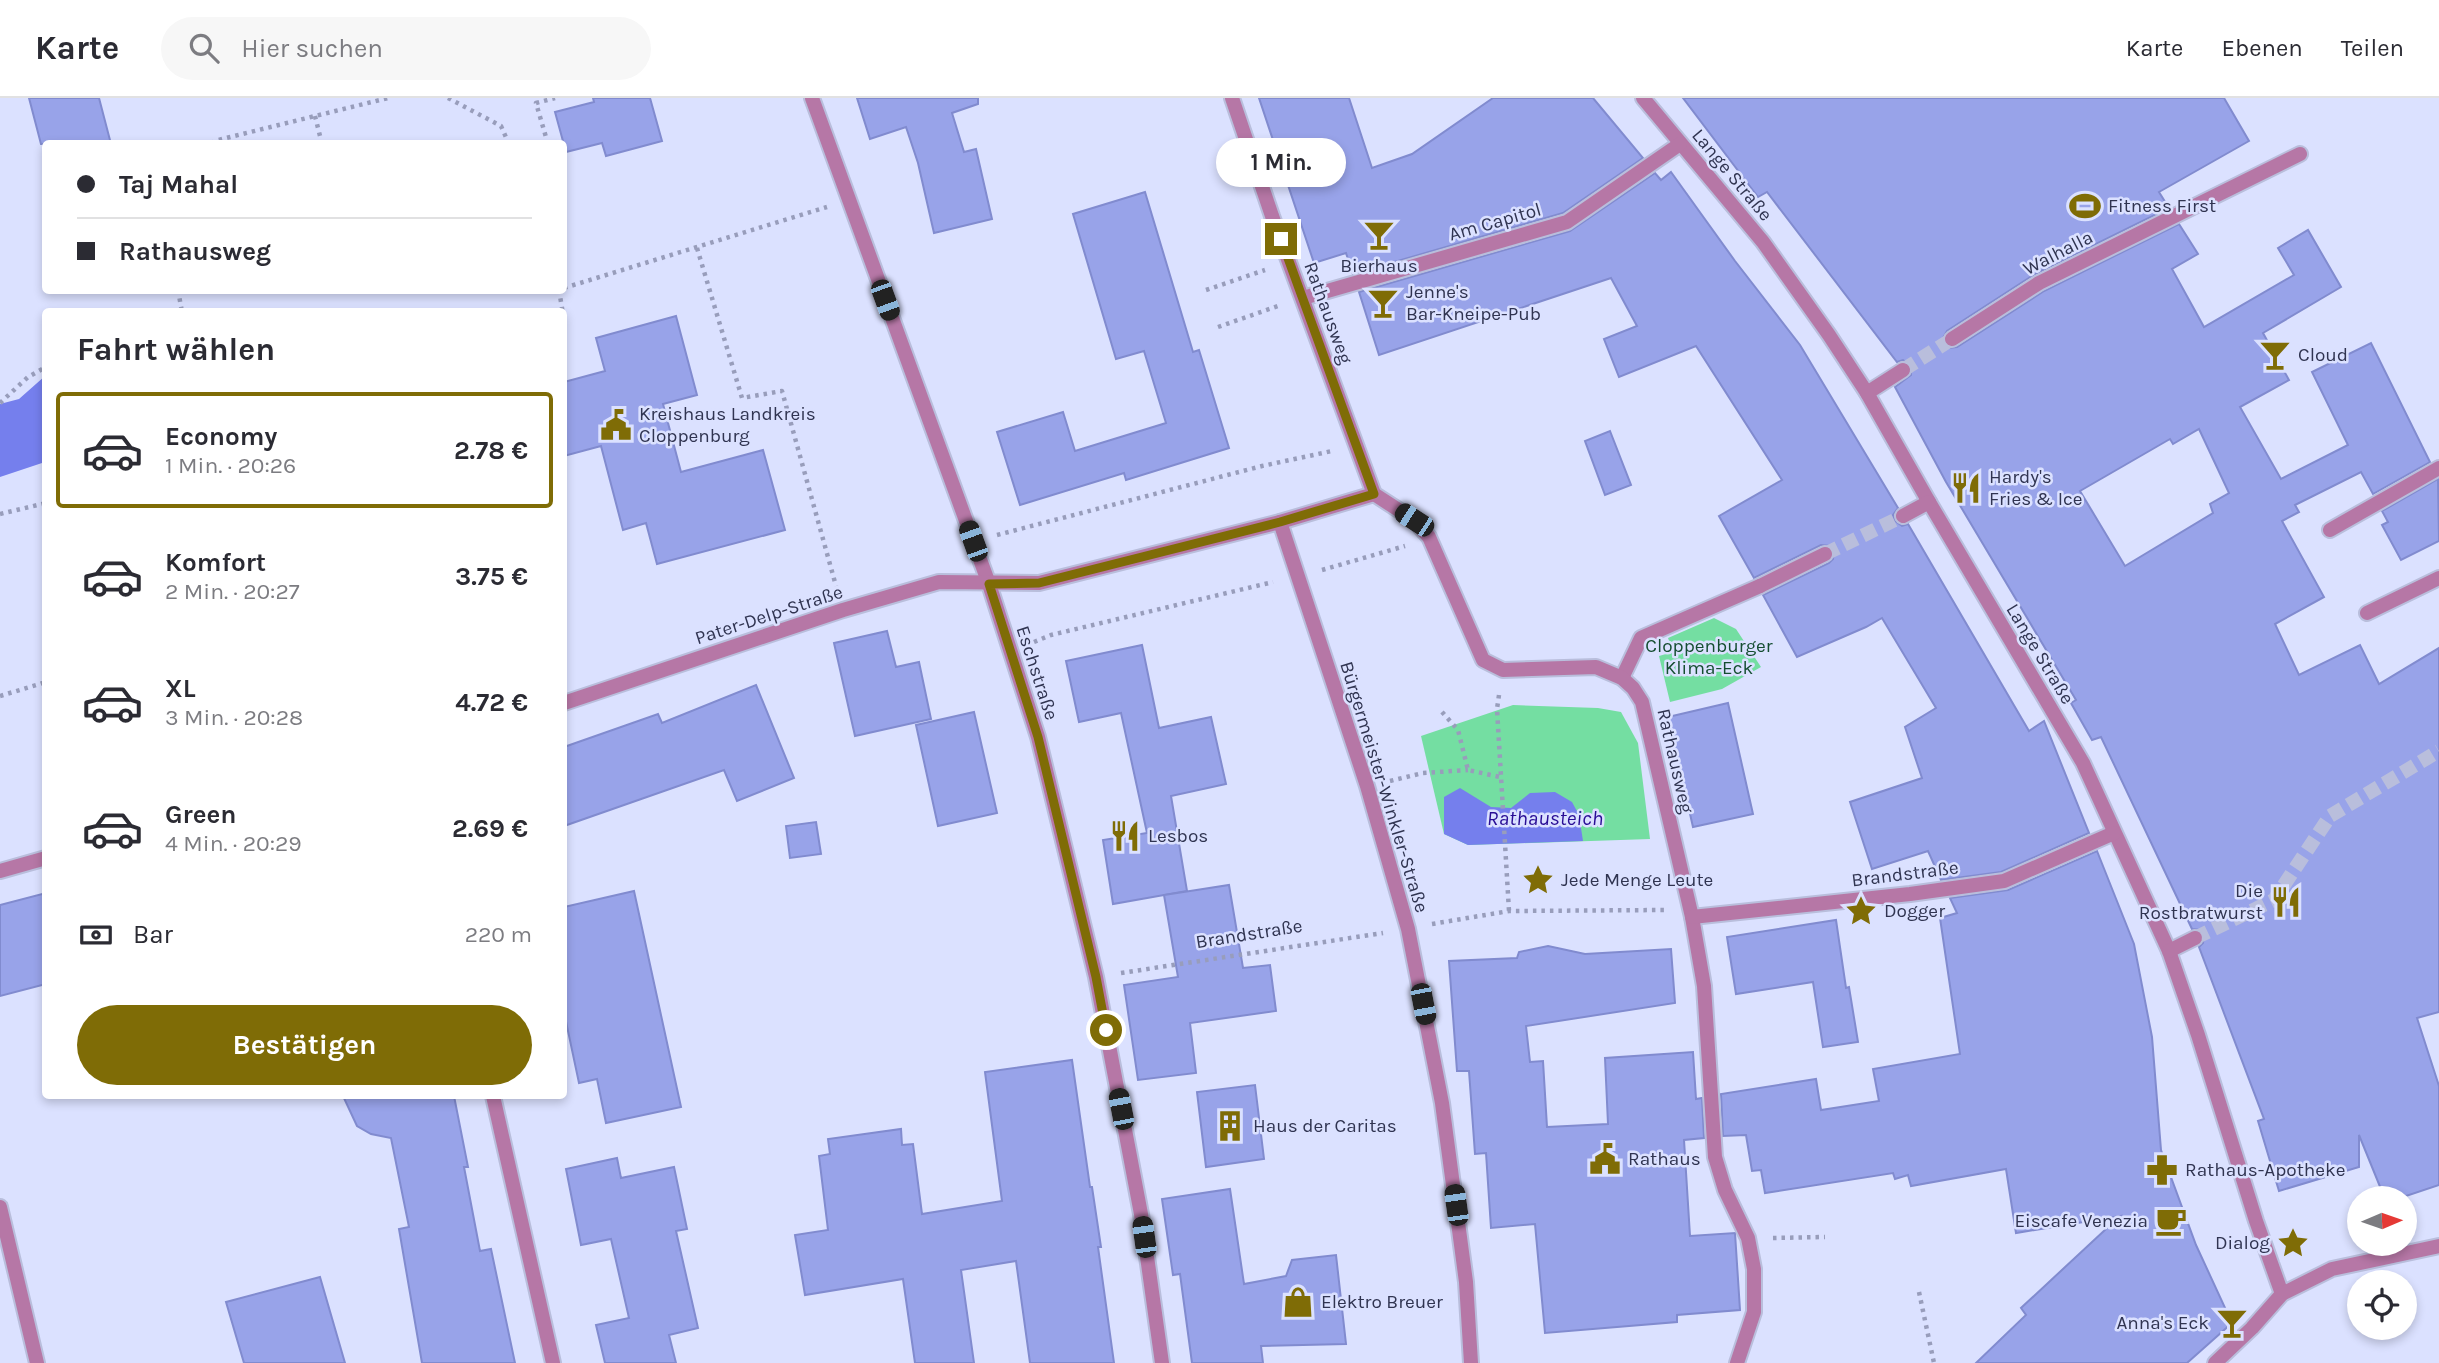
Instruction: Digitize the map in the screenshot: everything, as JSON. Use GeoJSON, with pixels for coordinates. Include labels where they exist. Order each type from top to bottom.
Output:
{"type":"FeatureCollection","features":[{"type":"Feature","properties":{"kind":"street","name":"Eschstraße"},"geometry":{"type":"LineString","coordinates":[[812,98],[989,584],[1038,737],[1096,977],[1141,1214],[1162,1363]]}},
{"type":"Feature","properties":{"kind":"street","name":"Rathausweg"},"geometry":{"type":"LineString","coordinates":[[1232,98],[1374,494]]}},
{"type":"Feature","properties":{"kind":"street","name":"Lange Straße"},"geometry":{"type":"LineString","coordinates":[[1643,98],[1763,242],[1829,335],[1867,393],[1928,502],[2083,763],[2169,951],[2282,1294]]}},
{"type":"Feature","properties":{"kind":"street","name":"Am Capitol"},"geometry":{"type":"LineString","coordinates":[[1303,298],[1567,222],[1680,144]]}},
{"type":"Feature","properties":{"kind":"street","name":"Walhalla"},"geometry":{"type":"LineString","coordinates":[[1952,339],[2039,283],[2300,154]]}},
{"type":"Feature","properties":{"kind":"street"},"geometry":{"type":"LineString","coordinates":[[1867,393],[1903,370]]}},
{"type":"Feature","properties":{"kind":"street"},"geometry":{"type":"LineString","coordinates":[[2330,530],[2439,468]]}},
{"type":"Feature","properties":{"kind":"street"},"geometry":{"type":"LineString","coordinates":[[989,584],[1039,583],[1280,522],[1374,494],[1414,520],[1429,537],[1483,660],[1503,670],[1596,667],[1622,678],[1641,638],[1760,586],[1825,554]]}},
{"type":"Feature","properties":{"kind":"street"},"geometry":{"type":"LineString","coordinates":[[1903,516],[1928,502]]}},
{"type":"Feature","properties":{"kind":"street","name":"Bürgermeister-Winkler-Straße"},"geometry":{"type":"LineString","coordinates":[[1280,522],[1367,786],[1408,929],[1442,1103],[1466,1282],[1471,1363]]}},
{"type":"Feature","properties":{"kind":"street"},"geometry":{"type":"LineString","coordinates":[[2367,613],[2439,578]]}},
{"type":"Feature","properties":{"kind":"street","name":"Pater-Delp-Straße"},"geometry":{"type":"LineString","coordinates":[[567,702],[843,610],[939,582],[989,584]]}},
{"type":"Feature","properties":{"kind":"street","name":"Rathausweg"},"geometry":{"type":"LineString","coordinates":[[1622,678],[1642,702],[1692,917],[1704,986],[1715,1157],[1725,1190],[1748,1238],[1754,1269],[1754,1312],[1737,1363]]}},
{"type":"Feature","properties":{"kind":"street","name":"Brandstraße"},"geometry":{"type":"LineString","coordinates":[[1692,917],[1910,894],[2004,881],[2114,833]]}},
{"type":"Feature","properties":{"kind":"street"},"geometry":{"type":"LineString","coordinates":[[0,871],[42,859]]}},
{"type":"Feature","properties":{"kind":"street"},"geometry":{"type":"LineString","coordinates":[[2169,951],[2195,938]]}},
{"type":"Feature","properties":{"kind":"street"},"geometry":{"type":"LineString","coordinates":[[494,1099],[553,1363]]}},
{"type":"Feature","properties":{"kind":"street"},"geometry":{"type":"LineString","coordinates":[[0,1207],[37,1363]]}},
{"type":"Feature","properties":{"kind":"street"},"geometry":{"type":"LineString","coordinates":[[2215,1363],[2252,1328],[2282,1294],[2332,1269],[2439,1246]]}},
{"type":"Feature","properties":{"kind":"path"},"geometry":{"type":"LineString","coordinates":[[218,140],[388,98]]}},
{"type":"Feature","properties":{"kind":"path"},"geometry":{"type":"LineString","coordinates":[[448,98],[501,126],[507,140]]}},
{"type":"Feature","properties":{"kind":"path"},"geometry":{"type":"LineString","coordinates":[[547,140],[536,103],[555,98]]}},
{"type":"Feature","properties":{"kind":"path"},"geometry":{"type":"LineString","coordinates":[[315,116],[321,140]]}},
{"type":"Feature","properties":{"kind":"path"},"geometry":{"type":"LineString","coordinates":[[567,287],[848,200]]}},
{"type":"Feature","properties":{"kind":"path"},"geometry":{"type":"LineString","coordinates":[[697,248],[742,398],[782,391],[843,610]]}},
{"type":"Feature","properties":{"kind":"path"},"geometry":{"type":"LineString","coordinates":[[1206,290],[1289,262]]}},
{"type":"Feature","properties":{"kind":"path"},"geometry":{"type":"LineString","coordinates":[[1218,327],[1303,298]]}},
{"type":"Feature","properties":{"kind":"path"},"geometry":{"type":"LineString","coordinates":[[0,403],[28,377],[42,369]]}},
{"type":"Feature","properties":{"kind":"path"},"geometry":{"type":"LineString","coordinates":[[973,541],[1262,466],[1356,446]]}},
{"type":"Feature","properties":{"kind":"path"},"geometry":{"type":"LineString","coordinates":[[0,514],[42,504]]}},
{"type":"Feature","properties":{"kind":"path"},"geometry":{"type":"LineString","coordinates":[[1010,651],[1051,635],[1299,577],[1429,537]]}},
{"type":"Feature","properties":{"kind":"path"},"geometry":{"type":"LineString","coordinates":[[1503,670],[1497,709],[1509,911]]}},
{"type":"Feature","properties":{"kind":"path"},"geometry":{"type":"LineString","coordinates":[[0,696],[42,683]]}},
{"type":"Feature","properties":{"kind":"path"},"geometry":{"type":"LineString","coordinates":[[1442,712],[1458,730],[1468,770]]}},
{"type":"Feature","properties":{"kind":"path"},"geometry":{"type":"LineString","coordinates":[[1367,786],[1423,773],[1468,770],[1500,776]]}},
{"type":"Feature","properties":{"kind":"path","name":"Brandstraße"},"geometry":{"type":"LineString","coordinates":[[1096,977],[1509,911],[1666,910]]}},
{"type":"Feature","properties":{"kind":"path"},"geometry":{"type":"LineString","coordinates":[[1748,1238],[1825,1237]]}},
{"type":"Feature","properties":{"kind":"path"},"geometry":{"type":"LineString","coordinates":[[1919,1292],[1934,1363]]}},
{"type":"Feature","properties":{"kind":"green space","name":"Cloppenburger Klima-Eck"},"geometry":{"type":"Polygon","coordinates":[[[1714,618],[1736,629],[1761,667],[1722,689],[1670,702],[1659,656],[1673,652],[1668,638],[1714,618]]]}},
{"type":"Feature","properties":{"kind":"green space"},"geometry":{"type":"Polygon","coordinates":[[[1513,705],[1598,708],[1621,712],[1638,743],[1650,839],[1468,845],[1444,834],[1421,736],[1513,705]]]}},
{"type":"Feature","properties":{"kind":"water"},"geometry":{"type":"Polygon","coordinates":[[[42,379],[42,463],[0,477],[0,404],[19,399],[42,379]]]}},
{"type":"Feature","properties":{"kind":"water","name":"Rathausteich"},"geometry":{"type":"Polygon","coordinates":[[[1460,788],[1491,807],[1511,808],[1530,793],[1555,792],[1572,802],[1579,815],[1583,841],[1468,845],[1444,834],[1444,797],[1460,788]]]}},
{"type":"Feature","properties":{"kind":"building"},"geometry":{"type":"Polygon","coordinates":[[[29,98],[99,98],[110,140],[42,140],[41,144],[29,98]]]}},
{"type":"Feature","properties":{"kind":"building"},"geometry":{"type":"Polygon","coordinates":[[[593,98],[650,98],[662,141],[606,156],[602,143],[567,152],[567,140],[563,140],[555,112],[594,102],[593,98]]]}},
{"type":"Feature","properties":{"kind":"building"},"geometry":{"type":"Polygon","coordinates":[[[857,98],[978,98],[978,104],[952,113],[964,152],[976,149],[992,219],[934,233],[918,163],[906,127],[870,139],[857,98]]]}},
{"type":"Feature","properties":{"kind":"building"},"geometry":{"type":"Polygon","coordinates":[[[1259,98],[1349,98],[1372,168],[1412,154],[1493,98],[1593,98],[1643,158],[1563,213],[1353,274],[1346,253],[1314,263],[1259,98]]]}},
{"type":"Feature","properties":{"kind":"building"},"geometry":{"type":"Polygon","coordinates":[[[1683,98],[2224,98],[2249,141],[2159,192],[2169,208],[2035,274],[1947,331],[1942,340],[1948,348],[1957,347],[2044,291],[2179,224],[2198,254],[2172,269],[2204,327],[2294,275],[2278,248],[2308,230],[2341,287],[2263,333],[2289,380],[2240,407],[2281,479],[2348,445],[2312,372],[2371,343],[2430,462],[2373,494],[2361,472],[2295,505],[2299,512],[2282,521],[2324,597],[2275,624],[2299,675],[2360,645],[2379,684],[2439,648],[2439,1012],[2417,1018],[2439,1086],[2439,1185],[2417,1192],[2417,1186],[2380,1186],[2359,1135],[2359,1167],[2279,1191],[2258,1121],[2264,1119],[2199,947],[2203,943],[2204,934],[2200,930],[2192,929],[2101,737],[2092,740],[2071,703],[2076,700],[1946,482],[1895,387],[1911,375],[1911,365],[1903,360],[1897,362],[1767,192],[1758,197],[1683,98]],[[2199,429],[2173,444],[2170,439],[2080,491],[2125,566],[2213,513],[2210,504],[2229,493],[2199,429]]]}},
{"type":"Feature","properties":{"kind":"building"},"geometry":{"type":"Polygon","coordinates":[[[1671,172],[1800,345],[1898,508],[1893,515],[1895,521],[1902,526],[1908,524],[2029,731],[2044,721],[2089,833],[2001,872],[1941,880],[1928,851],[1872,869],[1850,802],[1922,778],[1905,727],[1936,708],[1882,618],[1797,657],[1763,595],[1829,563],[1833,559],[1834,550],[1830,546],[1821,545],[1754,578],[1719,516],[1782,480],[1696,346],[1619,377],[1604,339],[1637,326],[1611,278],[1379,355],[1359,292],[1570,231],[1655,173],[1661,180],[1671,172]]]}},
{"type":"Feature","properties":{"kind":"building"},"geometry":{"type":"Polygon","coordinates":[[[1145,192],[1193,352],[1199,350],[1229,448],[1126,480],[1124,473],[1020,505],[997,432],[1063,412],[1075,451],[1166,423],[1144,351],[1116,359],[1073,214],[1145,192]]]}},
{"type":"Feature","properties":{"kind":"building","name":"Kreishaus Landkreis Cloppenburg"},"geometry":{"type":"Polygon","coordinates":[[[676,316],[697,395],[663,404],[681,472],[763,450],[785,530],[657,564],[646,523],[623,530],[601,446],[567,455],[567,381],[605,371],[596,338],[676,316]]]}},
{"type":"Feature","properties":{"kind":"building"},"geometry":{"type":"Polygon","coordinates":[[[1610,431],[1631,485],[1605,495],[1585,441],[1610,431]]]}},
{"type":"Feature","properties":{"kind":"building"},"geometry":{"type":"Polygon","coordinates":[[[2438,479],[2439,541],[2401,560],[2382,525],[2388,522],[2382,511],[2438,479]]]}},
{"type":"Feature","properties":{"kind":"building"},"geometry":{"type":"Polygon","coordinates":[[[887,631],[896,667],[919,662],[931,719],[855,736],[834,643],[887,631]]]}},
{"type":"Feature","properties":{"kind":"building"},"geometry":{"type":"Polygon","coordinates":[[[1142,645],[1159,728],[1211,717],[1226,784],[1171,796],[1187,891],[1113,904],[1103,840],[1147,833],[1121,713],[1079,722],[1066,661],[1142,645]]]}},
{"type":"Feature","properties":{"kind":"building"},"geometry":{"type":"Polygon","coordinates":[[[756,685],[794,778],[737,801],[724,770],[567,825],[567,746],[658,714],[662,723],[756,685]]]}},
{"type":"Feature","properties":{"kind":"building"},"geometry":{"type":"Polygon","coordinates":[[[1728,703],[1753,814],[1693,827],[1668,717],[1728,703]]]}},
{"type":"Feature","properties":{"kind":"building"},"geometry":{"type":"Polygon","coordinates":[[[974,712],[997,813],[938,826],[916,725],[974,712]]]}},
{"type":"Feature","properties":{"kind":"building"},"geometry":{"type":"Polygon","coordinates":[[[816,822],[821,854],[790,858],[786,826],[816,822]]]}},
{"type":"Feature","properties":{"kind":"building"},"geometry":{"type":"Polygon","coordinates":[[[2097,851],[2134,944],[2152,1037],[2161,1150],[2196,1245],[2232,1323],[2187,1363],[1976,1363],[2026,1315],[2021,1308],[2120,1216],[2016,1233],[2006,1169],[1911,1186],[1908,1175],[1895,1179],[1893,1173],[1765,1193],[1761,1170],[1752,1171],[1746,1135],[1723,1136],[1721,1094],[1816,1079],[1821,1110],[1879,1101],[1873,1069],[1960,1054],[1940,918],[1957,913],[1950,898],[2008,890],[2097,851]]]}},
{"type":"Feature","properties":{"kind":"building"},"geometry":{"type":"Polygon","coordinates":[[[1229,885],[1243,968],[1270,965],[1276,1011],[1190,1023],[1196,1073],[1138,1080],[1124,985],[1178,977],[1164,895],[1229,885]]]}},
{"type":"Feature","properties":{"kind":"building"},"geometry":{"type":"Polygon","coordinates":[[[634,891],[681,1107],[606,1123],[597,1079],[579,1083],[567,1026],[567,906],[634,891]]]}},
{"type":"Feature","properties":{"kind":"building"},"geometry":{"type":"Polygon","coordinates":[[[42,894],[42,985],[0,996],[0,905],[42,894]]]}},
{"type":"Feature","properties":{"kind":"building"},"geometry":{"type":"Polygon","coordinates":[[[1836,920],[1846,988],[1849,987],[1858,1042],[1823,1047],[1813,982],[1736,994],[1727,937],[1836,920]]]}},
{"type":"Feature","properties":{"kind":"building"},"geometry":{"type":"Polygon","coordinates":[[[1548,946],[1585,954],[1671,949],[1675,1003],[1526,1026],[1530,1062],[1543,1061],[1547,1127],[1608,1124],[1605,1058],[1693,1052],[1696,1099],[1702,1098],[1704,1138],[1684,1140],[1690,1236],[1735,1233],[1740,1310],[1677,1315],[1677,1322],[1545,1333],[1535,1224],[1491,1228],[1486,1153],[1475,1154],[1469,1071],[1457,1071],[1449,961],[1517,958],[1519,952],[1548,946]]]}},
{"type":"Feature","properties":{"kind":"building"},"geometry":{"type":"Polygon","coordinates":[[[1072,1060],[1101,1247],[1098,1247],[1114,1363],[1030,1363],[1016,1261],[961,1270],[974,1363],[915,1363],[903,1279],[805,1295],[795,1235],[828,1230],[819,1156],[830,1154],[828,1139],[901,1129],[902,1145],[913,1144],[922,1214],[1002,1201],[985,1072],[1072,1060]]]}},
{"type":"Feature","properties":{"kind":"building","name":"Haus der Caritas"},"geometry":{"type":"Polygon","coordinates":[[[1255,1085],[1264,1159],[1206,1167],[1197,1092],[1255,1085]]]}},
{"type":"Feature","properties":{"kind":"building"},"geometry":{"type":"Polygon","coordinates":[[[344,1099],[455,1099],[480,1251],[491,1249],[515,1363],[422,1363],[399,1229],[409,1227],[391,1138],[371,1134],[357,1126],[344,1099]]]}},
{"type":"Feature","properties":{"kind":"building"},"geometry":{"type":"Polygon","coordinates":[[[617,1158],[621,1178],[674,1167],[687,1229],[676,1231],[698,1328],[669,1335],[676,1363],[605,1363],[596,1325],[629,1318],[611,1239],[581,1245],[566,1169],[617,1158]]]}},
{"type":"Feature","properties":{"kind":"building"},"geometry":{"type":"Polygon","coordinates":[[[1230,1189],[1244,1284],[1286,1276],[1292,1260],[1336,1255],[1346,1344],[1261,1346],[1263,1363],[1192,1363],[1180,1274],[1173,1275],[1162,1199],[1230,1189]]]}},
{"type":"Feature","properties":{"kind":"building"},"geometry":{"type":"Polygon","coordinates":[[[320,1277],[345,1363],[244,1363],[226,1302],[320,1277]]]}},
{"type":"Feature","properties":{"kind":"tunnel"},"geometry":{"type":"LineString","coordinates":[[1903,370],[1952,339]]}},
{"type":"Feature","properties":{"kind":"tunnel"},"geometry":{"type":"LineString","coordinates":[[1825,554],[1903,516]]}},
{"type":"Feature","properties":{"kind":"tunnel"},"geometry":{"type":"LineString","coordinates":[[2195,938],[2274,900],[2330,816],[2439,751]]}},
{"type":"Feature","properties":{"kind":"place","name":"Fitness First"},"geometry":{"type":"Point","coordinates":[2085,206]}},
{"type":"Feature","properties":{"kind":"place","name":"Bierhaus"},"geometry":{"type":"Point","coordinates":[1379,235]}},
{"type":"Feature","properties":{"kind":"place","name":"Jenne's Bar-Kneipe-Pub"},"geometry":{"type":"Point","coordinates":[1383,303]}},
{"type":"Feature","properties":{"kind":"place","name":"Cloud"},"geometry":{"type":"Point","coordinates":[2275,355]}},
{"type":"Feature","properties":{"kind":"place","name":"Kreishaus Landkreis Cloppenburg"},"geometry":{"type":"Point","coordinates":[616,425]}},
{"type":"Feature","properties":{"kind":"place","name":"Hardy's Fries & Ice"},"geometry":{"type":"Point","coordinates":[1966,488]}},
{"type":"Feature","properties":{"kind":"place","name":"Lesbos"},"geometry":{"type":"Point","coordinates":[1125,836]}},
{"type":"Feature","properties":{"kind":"place","name":"Jede Menge Leute"},"geometry":{"type":"Point","coordinates":[1538,880]}},
{"type":"Feature","properties":{"kind":"place","name":"Die Rostbratwurst"},"geometry":{"type":"Point","coordinates":[2286,902]}},
{"type":"Feature","properties":{"kind":"place","name":"Dogger"},"geometry":{"type":"Point","coordinates":[1861,911]}},
{"type":"Feature","properties":{"kind":"place","name":"Haus der Caritas"},"geometry":{"type":"Point","coordinates":[1230,1126]}},
{"type":"Feature","properties":{"kind":"place","name":"Rathaus"},"geometry":{"type":"Point","coordinates":[1605,1159]}},
{"type":"Feature","properties":{"kind":"place","name":"Rathaus-Apotheke"},"geometry":{"type":"Point","coordinates":[2162,1170]}},
{"type":"Feature","properties":{"kind":"place","name":"Eiscafe Venezia"},"geometry":{"type":"Point","coordinates":[2171,1221]}},
{"type":"Feature","properties":{"kind":"place","name":"Dialog"},"geometry":{"type":"Point","coordinates":[2293,1243]}},
{"type":"Feature","properties":{"kind":"place","name":"Elektro Breuer"},"geometry":{"type":"Point","coordinates":[1298,1302]}},
{"type":"Feature","properties":{"kind":"place","name":"Anna's Eck"},"geometry":{"type":"Point","coordinates":[2232,1323]}},
{"type":"Feature","properties":{"kind":"route"},"geometry":{"type":"LineString","coordinates":[[1106,1030],[1096,977],[1038,737],[989,584],[1039,583],[1280,522],[1374,494],[1281,239]]}}]}
